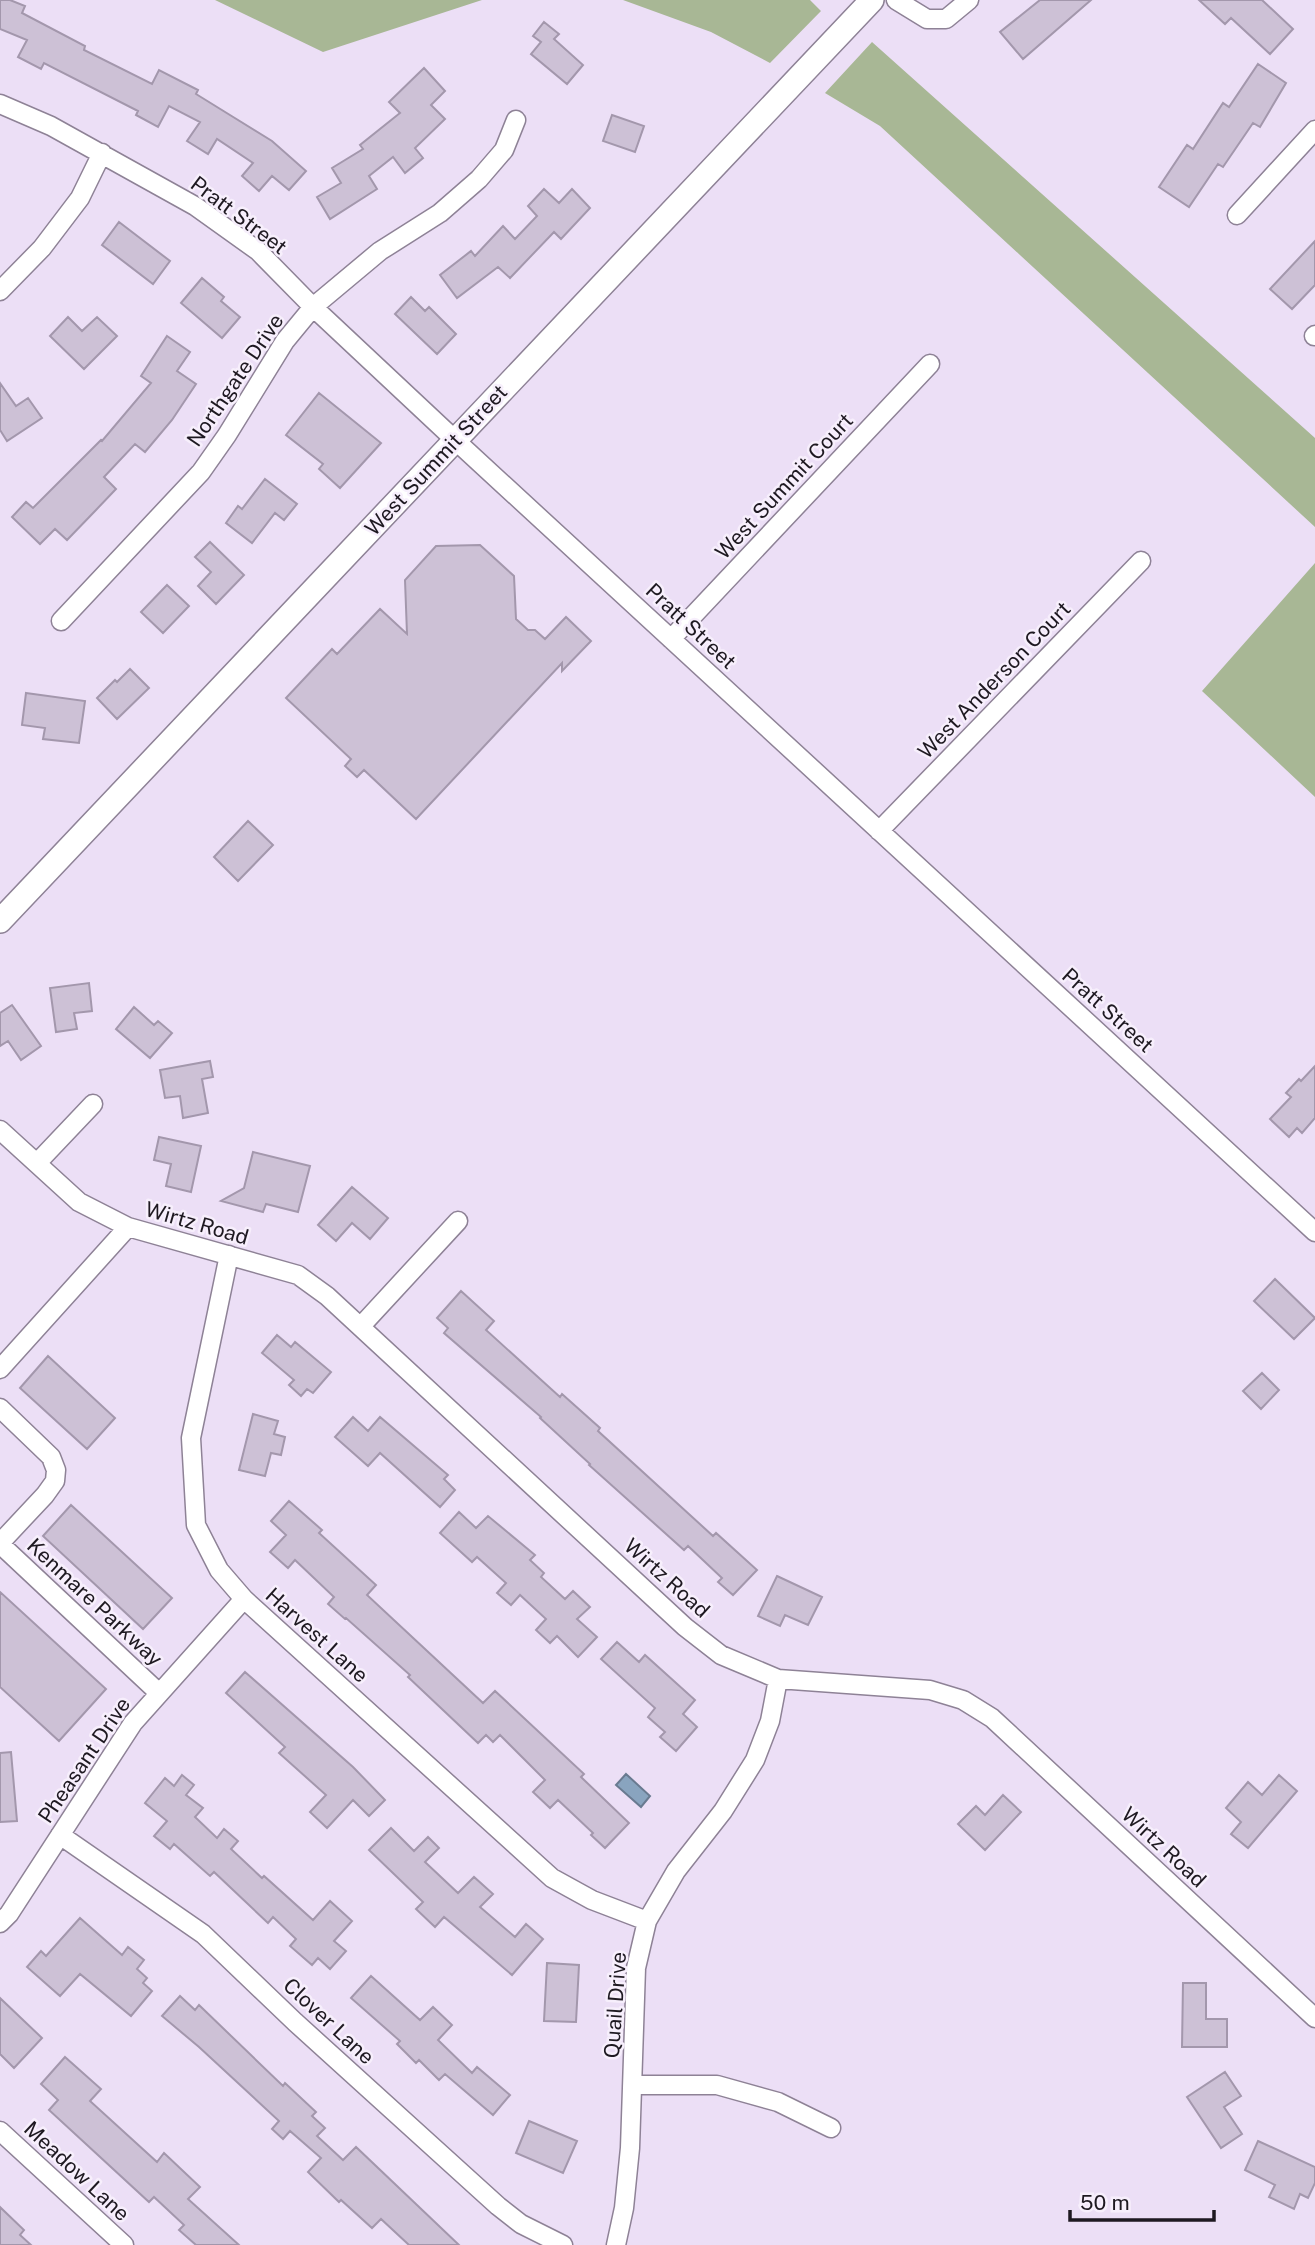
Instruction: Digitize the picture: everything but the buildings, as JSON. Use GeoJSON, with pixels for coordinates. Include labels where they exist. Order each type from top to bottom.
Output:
{"type":"FeatureCollection","features":[{"type":"Feature","properties":{"kind":"street","name":"West Summit Street"},"geometry":{"type":"LineString","coordinates":[[0,921],[872,0]]}},
{"type":"Feature","properties":{"kind":"street"},"geometry":{"type":"LineString","coordinates":[[896,0],[927,19],[946,19],[968,0]]}},
{"type":"Feature","properties":{"kind":"street","name":"Pratt Street"},"geometry":{"type":"LineString","coordinates":[[0,104],[51,126],[102,153],[195,206],[258,251],[313,307],[455,440],[879,831],[1311,1222]]}},
{"type":"Feature","properties":{"kind":"street","name":"Northgate Drive"},"geometry":{"type":"LineString","coordinates":[[61,621],[201,472],[285,341],[313,307],[380,251],[440,213],[479,179],[504,150],[516,120]]}},
{"type":"Feature","properties":{"kind":"street"},"geometry":{"type":"LineString","coordinates":[[1237,215],[1315,130]]}},
{"type":"Feature","properties":{"kind":"street"},"geometry":{"type":"LineString","coordinates":[[0,291],[42,248],[80,198],[102,153]]}},
{"type":"Feature","properties":{"kind":"street","name":"West Summit Court"},"geometry":{"type":"LineString","coordinates":[[671,639],[930,364]]}},
{"type":"Feature","properties":{"kind":"street","name":"West Anderson Court"},"geometry":{"type":"LineString","coordinates":[[879,831],[1141,561]]}},
{"type":"Feature","properties":{"kind":"street"},"geometry":{"type":"LineString","coordinates":[[37,1163],[93,1104]]}},
{"type":"Feature","properties":{"kind":"street","name":"Wirtz Road"},"geometry":{"type":"LineString","coordinates":[[0,1130],[79,1202],[128,1227],[298,1275],[327,1296],[685,1626],[721,1655],[778,1679],[930,1690],[963,1700],[992,1718],[1315,2018]]}},
{"type":"Feature","properties":{"kind":"street"},"geometry":{"type":"LineString","coordinates":[[361,1326],[458,1221]]}},
{"type":"Feature","properties":{"kind":"street"},"geometry":{"type":"LineString","coordinates":[[0,1369],[128,1227]]}},
{"type":"Feature","properties":{"kind":"street","name":"Harvest Lane"},"geometry":{"type":"LineString","coordinates":[[229,1255],[191,1438],[195,1525],[219,1570],[244,1600],[552,1878],[592,1900],[648,1921]]}},
{"type":"Feature","properties":{"kind":"street","name":"Kenmare Parkway"},"geometry":{"type":"LineString","coordinates":[[0,1408],[51,1458],[56,1469],[55,1481],[45,1495],[0,1543],[159,1693]]}},
{"type":"Feature","properties":{"kind":"street","name":"Pheasant Drive"},"geometry":{"type":"LineString","coordinates":[[0,1923],[9,1914],[133,1723],[244,1600]]}},
{"type":"Feature","properties":{"kind":"street","name":"Quail Drive"},"geometry":{"type":"LineString","coordinates":[[616,2245],[624,2208],[636,1968],[648,1921],[676,1871],[723,1811],[755,1760],[770,1721],[778,1679]]}},
{"type":"Feature","properties":{"kind":"street","name":"Clover Lane"},"geometry":{"type":"LineString","coordinates":[[60,1835],[202,1934],[498,2206],[521,2224],[564,2245]]}},
{"type":"Feature","properties":{"kind":"street"},"geometry":{"type":"LineString","coordinates":[[632,2085],[717,2085],[778,2102],[831,2128]]}},
{"type":"Feature","properties":{"kind":"street","name":"Meadow Lane"},"geometry":{"type":"LineString","coordinates":[[0,2132],[124,2245]]}},
{"type":"Feature","properties":{"kind":"green space"},"geometry":{"type":"Polygon","coordinates":[[[215,0],[482,0],[323,52],[215,0]]]}},
{"type":"Feature","properties":{"kind":"green space"},"geometry":{"type":"Polygon","coordinates":[[[623,0],[810,0],[821,11],[770,63],[711,32],[623,0]]]}},
{"type":"Feature","properties":{"kind":"green space"},"geometry":{"type":"Polygon","coordinates":[[[872,42],[1315,438],[1315,527],[880,126],[825,93],[872,42]]]}},
{"type":"Feature","properties":{"kind":"green space"},"geometry":{"type":"Polygon","coordinates":[[[1315,563],[1315,797],[1202,691],[1315,563]]]}},
{"type":"Feature","properties":{"kind":"water"},"geometry":{"type":"Polygon","coordinates":[[[626,1774],[650,1796],[641,1807],[616,1785],[626,1774]]]}}]}
